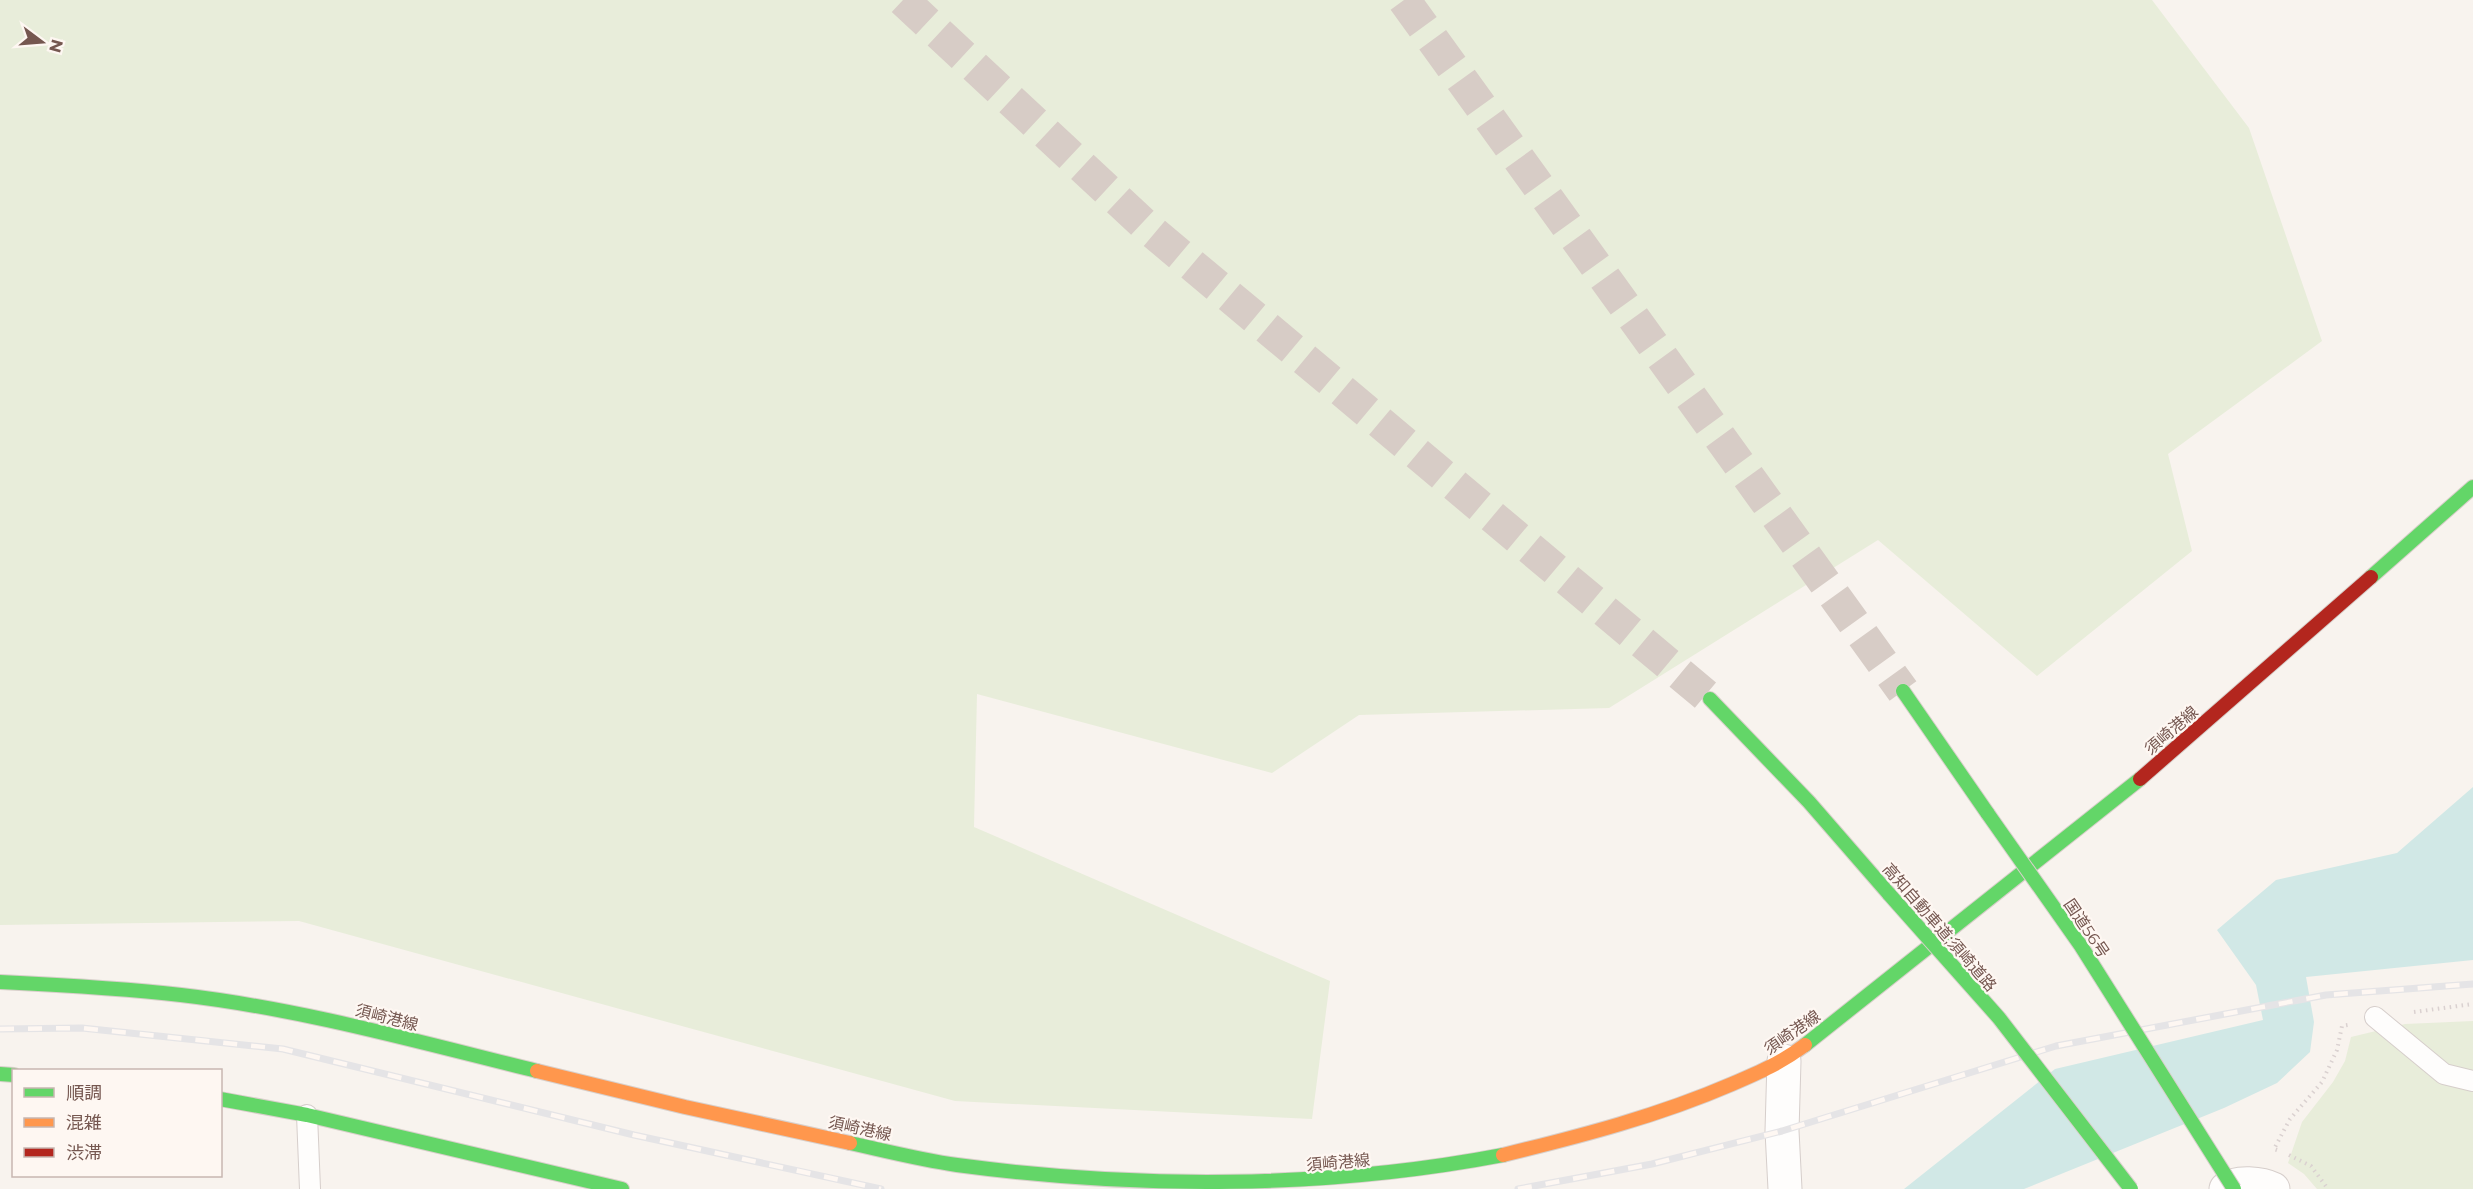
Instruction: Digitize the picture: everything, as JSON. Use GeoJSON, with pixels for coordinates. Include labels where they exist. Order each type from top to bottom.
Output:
{"type":"FeatureCollection","features":[{"type":"Feature","properties":{"kind":"main road","name":"須崎港線"},"geometry":{"type":"LineString","coordinates":[[0,982],[91,986],[183,995],[329,1020],[685,1107],[955,1165],[1070,1178],[1175,1185],[1286,1184],[1385,1174],[1490,1158],[1592,1134],[1697,1099],[1784,1061],[2116,800],[2473,487]]}},
{"type":"Feature","properties":{"kind":"main road","name":"国道56号"},"geometry":{"type":"LineString","coordinates":[[1903,691],[2081,946],[2234,1189]]}},
{"type":"Feature","properties":{"kind":"main road","name":"高知自動車道;須崎道路"},"geometry":{"type":"LineString","coordinates":[[1710,699],[1809,802],[1999,1018],[2131,1189]]}},
{"type":"Feature","properties":{"kind":"main road"},"geometry":{"type":"LineString","coordinates":[[222,1099],[307,1115],[622,1189]]}},
{"type":"Feature","properties":{"kind":"street"},"geometry":{"type":"LineString","coordinates":[[1784,1061],[1782,1131],[1785,1189]]}},
{"type":"Feature","properties":{"kind":"street"},"geometry":{"type":"LineString","coordinates":[[2226,1189],[2230,1186],[2264,1184],[2273,1189]]}},
{"type":"Feature","properties":{"kind":"lane"},"geometry":{"type":"LineString","coordinates":[[2375,1017],[2444,1074],[2473,1081]]}},
{"type":"Feature","properties":{"kind":"lane"},"geometry":{"type":"LineString","coordinates":[[307,1115],[310,1189]]}},
{"type":"Feature","properties":{"kind":"path"},"geometry":{"type":"LineString","coordinates":[[2328,1189],[2311,1166],[2274,1149],[2290,1119],[2322,1082],[2337,1050],[2342,1026],[2375,1017],[2473,1004]]}},
{"type":"Feature","properties":{"kind":"green space"},"geometry":{"type":"Polygon","coordinates":[[[0,0],[2152,0],[2249,128],[2322,341],[2168,454],[2192,551],[2037,676],[1878,540],[1609,708],[1359,715],[1272,773],[977,694],[974,827],[1330,981],[1312,1119],[955,1101],[299,921],[0,925],[0,0]]]}},
{"type":"Feature","properties":{"kind":"green space"},"geometry":{"type":"Polygon","coordinates":[[[2473,1021],[2473,1189],[2317,1189],[2304,1174],[2288,1163],[2302,1122],[2333,1082],[2345,1061],[2351,1037],[2405,1024],[2473,1021]]]}},
{"type":"Feature","properties":{"kind":"water"},"geometry":{"type":"Polygon","coordinates":[[[2473,787],[2473,960],[2306,977],[2314,1022],[2310,1052],[2277,1083],[2224,1108],[2024,1189],[1904,1189],[2055,1069],[2263,1020],[2256,985],[2217,930],[2276,880],[2397,853],[2473,787]]]}},
{"type":"Feature","properties":{"kind":"tunnel"},"geometry":{"type":"LineString","coordinates":[[903,0],[1148,228],[1710,699]]}},
{"type":"Feature","properties":{"kind":"tunnel"},"geometry":{"type":"LineString","coordinates":[[1404,0],[1903,691]]}},
{"type":"Feature","properties":{"kind":"railway"},"geometry":{"type":"LineString","coordinates":[[1518,1189],[1652,1164],[1782,1131],[2056,1046],[2326,995],[2473,984]]}},
{"type":"Feature","properties":{"kind":"railway"},"geometry":{"type":"LineString","coordinates":[[0,1029],[82,1028],[283,1049],[634,1135],[881,1189]]}},
{"type":"Feature","properties":{"kind":"traffic: fast"},"geometry":{"type":"LineString","coordinates":[[2371,577],[2473,487]]}},
{"type":"Feature","properties":{"kind":"traffic: fast"},"geometry":{"type":"LineString","coordinates":[[1903,691],[1988,814]]}},
{"type":"Feature","properties":{"kind":"traffic: fast"},"geometry":{"type":"LineString","coordinates":[[1710,699],[1809,802],[1889,894]]}},
{"type":"Feature","properties":{"kind":"traffic: fast"},"geometry":{"type":"LineString","coordinates":[[1805,1045],[2140,779]]}},
{"type":"Feature","properties":{"kind":"traffic: fast"},"geometry":{"type":"LineString","coordinates":[[1988,814],[2081,946],[2234,1189]]}},
{"type":"Feature","properties":{"kind":"traffic: fast"},"geometry":{"type":"LineString","coordinates":[[1889,894],[1999,1018],[2131,1189]]}},
{"type":"Feature","properties":{"kind":"traffic: fast"},"geometry":{"type":"LineString","coordinates":[[0,982],[136,990],[226,1001],[360,1027],[537,1071]]}},
{"type":"Feature","properties":{"kind":"traffic: fast"},"geometry":{"type":"LineString","coordinates":[[0,1074],[12,1075]]}},
{"type":"Feature","properties":{"kind":"traffic: fast"},"geometry":{"type":"LineString","coordinates":[[222,1099],[307,1115],[622,1189]]}},
{"type":"Feature","properties":{"kind":"traffic: fast"},"geometry":{"type":"LineString","coordinates":[[850,1143],[957,1165],[1025,1173],[1162,1181],[1231,1182],[1368,1174],[1503,1155]]}},
{"type":"Feature","properties":{"kind":"traffic: slow"},"geometry":{"type":"LineString","coordinates":[[1503,1155],[1590,1133],[1676,1106],[1761,1071],[1805,1045]]}},
{"type":"Feature","properties":{"kind":"traffic: slow"},"geometry":{"type":"LineString","coordinates":[[537,1071],[685,1107],[850,1143]]}},
{"type":"Feature","properties":{"kind":"traffic: jam"},"geometry":{"type":"LineString","coordinates":[[2140,779],[2371,577]]}}]}
